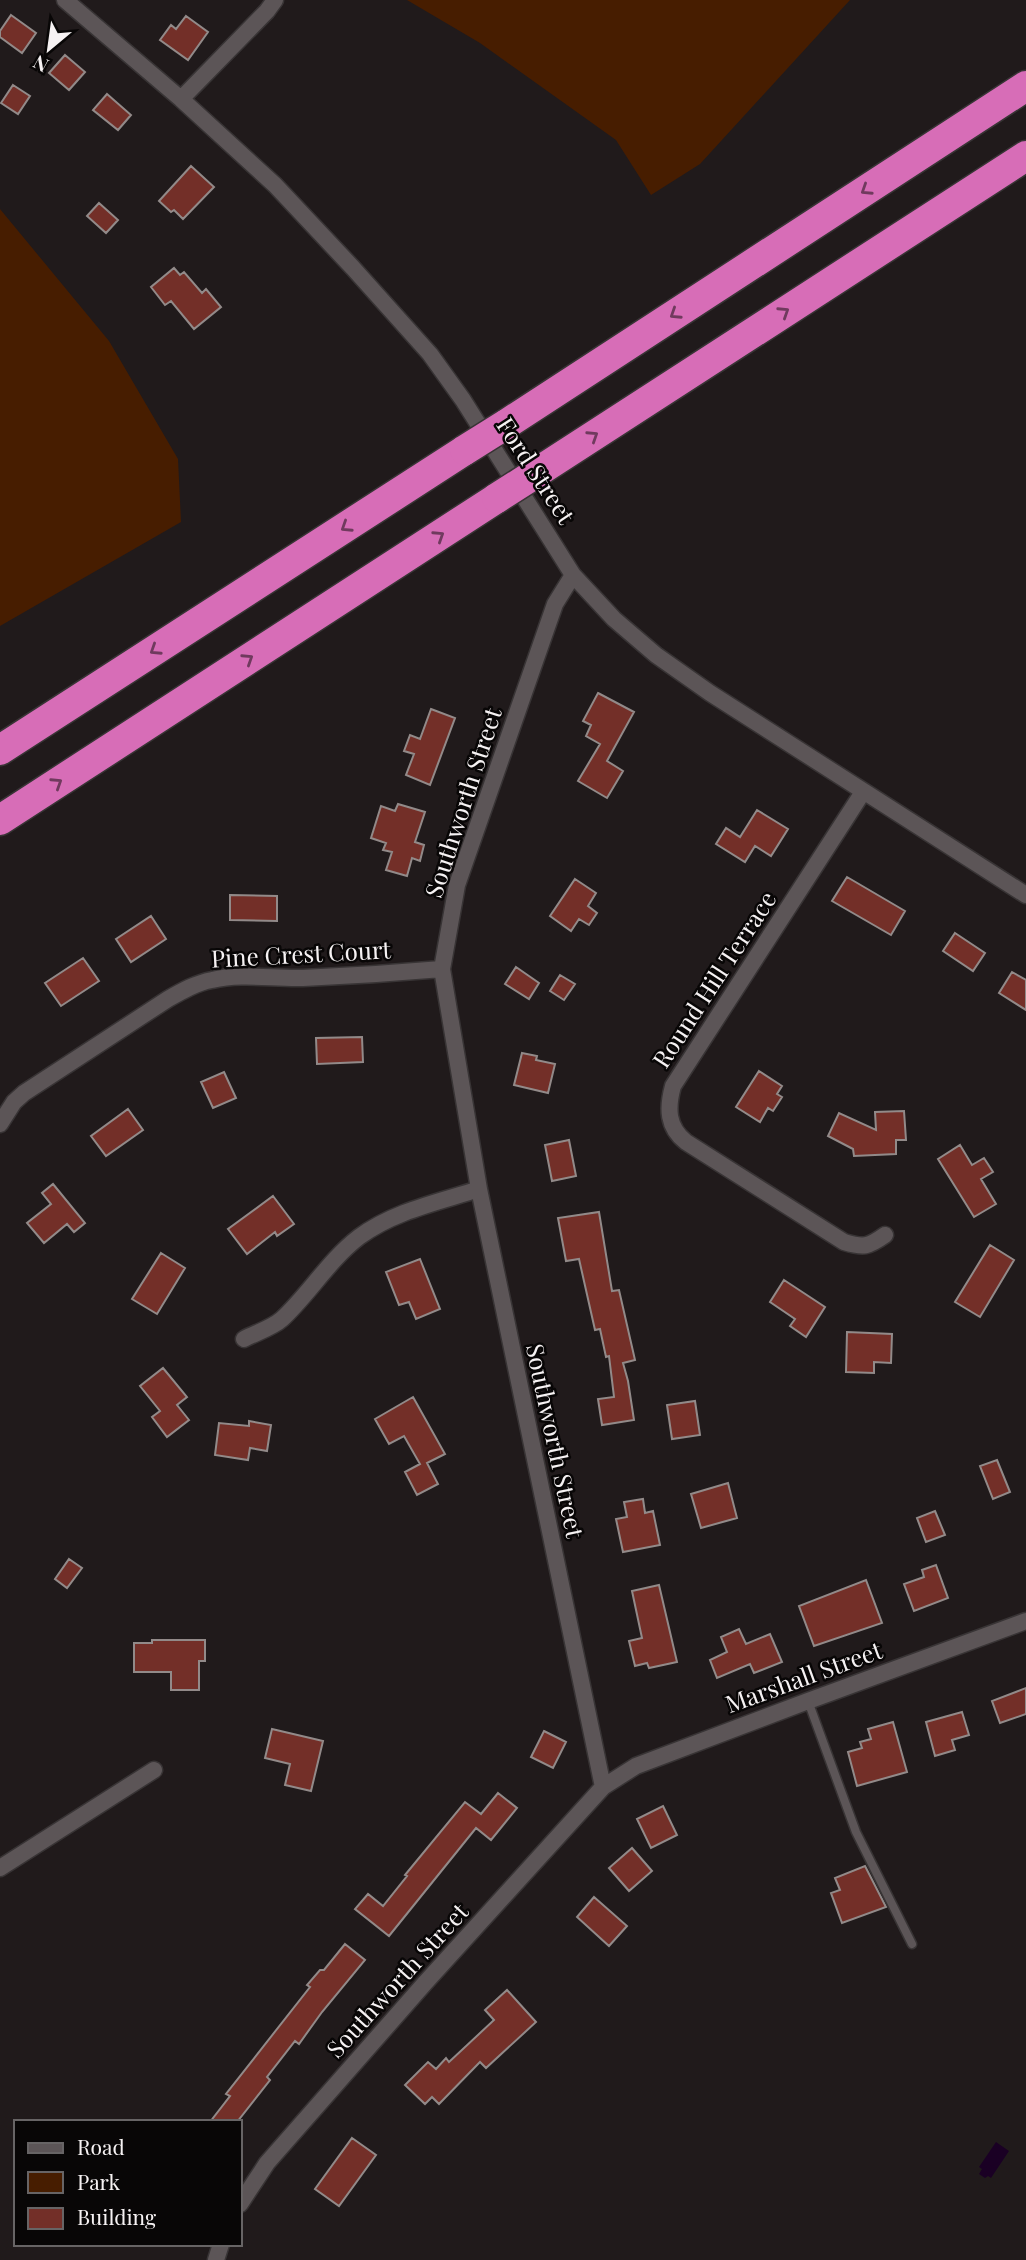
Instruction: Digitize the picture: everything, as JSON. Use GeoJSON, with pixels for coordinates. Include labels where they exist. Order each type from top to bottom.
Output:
{"type":"FeatureCollection","features":[{"type":"Feature","properties":{"kind":"highway"},"geometry":{"type":"LineString","coordinates":[[896,170],[1026,66]]}},
{"type":"Feature","properties":{"kind":"highway"},"geometry":{"type":"LineString","coordinates":[[0,750],[1026,86]]}},
{"type":"Feature","properties":{"kind":"highway"},"geometry":{"type":"LineString","coordinates":[[0,820],[1026,156]]}},
{"type":"Feature","properties":{"kind":"highway"},"geometry":{"type":"LineString","coordinates":[[943,209],[1026,166]]}},
{"type":"Feature","properties":{"kind":"street","name":"Ford Street"},"geometry":{"type":"LineString","coordinates":[[65,0],[181,99],[275,185],[430,354],[463,400],[573,575],[614,619],[656,655],[710,693],[1026,895]]}},
{"type":"Feature","properties":{"kind":"street"},"geometry":{"type":"LineString","coordinates":[[181,99],[275,0]]}},
{"type":"Feature","properties":{"kind":"street","name":"Southworth Street"},"geometry":{"type":"LineString","coordinates":[[242,2201],[267,2163],[425,1983],[603,1787],[479,1189],[442,969],[457,885],[555,604],[573,575]]}},
{"type":"Feature","properties":{"kind":"street","name":"Round Hill Terrace"},"geometry":{"type":"LineString","coordinates":[[863,792],[673,1086],[669,1113],[672,1127],[686,1142],[844,1242],[870,1246],[885,1235]]}},
{"type":"Feature","properties":{"kind":"street","name":"Pine Crest Court"},"geometry":{"type":"LineString","coordinates":[[0,1124],[14,1102],[24,1093],[188,988],[211,980],[232,977],[288,979],[442,969]]}},
{"type":"Feature","properties":{"kind":"street"},"geometry":{"type":"LineString","coordinates":[[244,1339],[280,1322],[340,1254],[376,1226],[404,1213],[479,1189]]}},
{"type":"Feature","properties":{"kind":"street","name":"Marshall Street"},"geometry":{"type":"LineString","coordinates":[[603,1787],[636,1766],[808,1700],[1026,1622]]}},
{"type":"Feature","properties":{"kind":"street"},"geometry":{"type":"LineString","coordinates":[[0,1868],[154,1770]]}},
{"type":"Feature","properties":{"kind":"lane"},"geometry":{"type":"LineString","coordinates":[[808,1700],[856,1832],[912,1944]]}},
{"type":"Feature","properties":{"kind":"green space"},"geometry":{"type":"Polygon","coordinates":[[[407,0],[850,0],[700,164],[651,195],[616,140],[480,43],[407,0]]]}},
{"type":"Feature","properties":{"kind":"green space"},"geometry":{"type":"Polygon","coordinates":[[[0,209],[109,341],[178,459],[181,522],[0,626],[0,209]]]}},
{"type":"Feature","properties":{"kind":"shaded area"},"geometry":{"type":"Polygon","coordinates":[[[996,2142],[1009,2151],[991,2178],[985,2178],[979,2174],[982,2169],[979,2167],[996,2142]]]}},
{"type":"Feature","properties":{"kind":"building"},"geometry":{"type":"Polygon","coordinates":[[[11,15],[36,33],[22,53],[0,37],[0,31],[11,15]]]}},
{"type":"Feature","properties":{"kind":"building"},"geometry":{"type":"Polygon","coordinates":[[[186,16],[208,32],[188,60],[160,40],[171,25],[176,29],[186,16]]]}},
{"type":"Feature","properties":{"kind":"building"},"geometry":{"type":"Polygon","coordinates":[[[65,55],[85,72],[69,90],[49,73],[65,55]]]}},
{"type":"Feature","properties":{"kind":"building"},"geometry":{"type":"Polygon","coordinates":[[[13,85],[30,96],[18,114],[1,103],[13,85]]]}},
{"type":"Feature","properties":{"kind":"building"},"geometry":{"type":"Polygon","coordinates":[[[107,94],[131,115],[118,130],[93,110],[107,94]]]}},
{"type":"Feature","properties":{"kind":"building"},"geometry":{"type":"Polygon","coordinates":[[[191,166],[214,187],[183,219],[159,201],[191,166]]]}},
{"type":"Feature","properties":{"kind":"building"},"geometry":{"type":"Polygon","coordinates":[[[99,203],[118,220],[106,233],[87,216],[99,203]]]}},
{"type":"Feature","properties":{"kind":"building"},"geometry":{"type":"Polygon","coordinates":[[[174,268],[180,275],[184,272],[202,293],[206,289],[221,307],[194,329],[171,301],[165,305],[151,287],[174,268]]]}},
{"type":"Feature","properties":{"kind":"building"},"geometry":{"type":"Polygon","coordinates":[[[598,693],[634,712],[607,761],[623,771],[607,798],[578,781],[600,744],[586,736],[591,725],[583,721],[598,693]]]}},
{"type":"Feature","properties":{"kind":"building"},"geometry":{"type":"Polygon","coordinates":[[[431,709],[455,718],[430,785],[406,775],[414,754],[404,751],[410,735],[420,739],[431,709]]]}},
{"type":"Feature","properties":{"kind":"building"},"geometry":{"type":"Polygon","coordinates":[[[398,804],[425,812],[415,842],[424,845],[420,861],[412,858],[407,876],[386,870],[392,852],[383,850],[386,843],[371,838],[381,806],[395,811],[398,804]]]}},
{"type":"Feature","properties":{"kind":"building"},"geometry":{"type":"Polygon","coordinates":[[[757,810],[788,829],[771,856],[755,846],[745,862],[716,844],[726,828],[740,837],[757,810]]]}},
{"type":"Feature","properties":{"kind":"building"},"geometry":{"type":"Polygon","coordinates":[[[847,877],[905,911],[891,935],[832,901],[847,877]]]}},
{"type":"Feature","properties":{"kind":"building"},"geometry":{"type":"Polygon","coordinates":[[[575,879],[596,893],[588,906],[597,913],[589,925],[579,919],[571,931],[550,916],[575,879]]]}},
{"type":"Feature","properties":{"kind":"building"},"geometry":{"type":"Polygon","coordinates":[[[230,895],[277,896],[277,921],[230,920],[230,895]]]}},
{"type":"Feature","properties":{"kind":"building"},"geometry":{"type":"Polygon","coordinates":[[[151,916],[166,939],[131,962],[116,939],[151,916]]]}},
{"type":"Feature","properties":{"kind":"building"},"geometry":{"type":"Polygon","coordinates":[[[955,933],[985,953],[973,971],[943,951],[955,933]]]}},
{"type":"Feature","properties":{"kind":"building"},"geometry":{"type":"Polygon","coordinates":[[[83,958],[99,981],[61,1006],[45,983],[83,958]]]}},
{"type":"Feature","properties":{"kind":"building"},"geometry":{"type":"Polygon","coordinates":[[[516,967],[539,983],[529,999],[505,984],[516,967]]]}},
{"type":"Feature","properties":{"kind":"building"},"geometry":{"type":"Polygon","coordinates":[[[1012,972],[1026,980],[1026,1010],[999,993],[1012,972]]]}},
{"type":"Feature","properties":{"kind":"building"},"geometry":{"type":"Polygon","coordinates":[[[560,975],[575,984],[564,1000],[550,991],[560,975]]]}},
{"type":"Feature","properties":{"kind":"building"},"geometry":{"type":"Polygon","coordinates":[[[362,1037],[363,1062],[317,1064],[316,1038],[362,1037]]]}},
{"type":"Feature","properties":{"kind":"building"},"geometry":{"type":"Polygon","coordinates":[[[522,1053],[537,1056],[536,1060],[555,1064],[548,1093],[514,1085],[522,1053]]]}},
{"type":"Feature","properties":{"kind":"building"},"geometry":{"type":"Polygon","coordinates":[[[759,1071],[782,1086],[777,1094],[782,1097],[773,1111],[768,1108],[760,1122],[736,1107],[759,1071]]]}},
{"type":"Feature","properties":{"kind":"building"},"geometry":{"type":"Polygon","coordinates":[[[224,1072],[236,1098],[213,1108],[201,1082],[224,1072]]]}},
{"type":"Feature","properties":{"kind":"building"},"geometry":{"type":"Polygon","coordinates":[[[128,1109],[143,1130],[106,1156],[91,1136],[128,1109]]]}},
{"type":"Feature","properties":{"kind":"building"},"geometry":{"type":"Polygon","coordinates":[[[904,1111],[906,1140],[896,1140],[896,1154],[854,1156],[853,1149],[828,1136],[839,1113],[876,1130],[875,1112],[904,1111]]]}},
{"type":"Feature","properties":{"kind":"building"},"geometry":{"type":"Polygon","coordinates":[[[569,1140],[576,1176],[552,1181],[545,1145],[569,1140]]]}},
{"type":"Feature","properties":{"kind":"building"},"geometry":{"type":"Polygon","coordinates":[[[960,1145],[972,1165],[984,1158],[993,1172],[981,1179],[996,1204],[974,1217],[938,1159],[960,1145]]]}},
{"type":"Feature","properties":{"kind":"building"},"geometry":{"type":"Polygon","coordinates":[[[53,1184],[85,1223],[74,1232],[67,1224],[44,1243],[27,1223],[51,1204],[42,1193],[53,1184]]]}},
{"type":"Feature","properties":{"kind":"building"},"geometry":{"type":"Polygon","coordinates":[[[273,1196],[294,1224],[277,1236],[275,1232],[247,1254],[228,1229],[273,1196]]]}},
{"type":"Feature","properties":{"kind":"building"},"geometry":{"type":"Polygon","coordinates":[[[599,1212],[612,1291],[619,1290],[635,1360],[623,1363],[634,1420],[602,1425],[598,1399],[614,1397],[609,1356],[606,1357],[600,1329],[595,1330],[579,1259],[566,1261],[558,1218],[599,1212]]]}},
{"type":"Feature","properties":{"kind":"building"},"geometry":{"type":"Polygon","coordinates":[[[990,1245],[1014,1260],[980,1317],[955,1302],[990,1245]]]}},
{"type":"Feature","properties":{"kind":"building"},"geometry":{"type":"Polygon","coordinates":[[[161,1253],[185,1268],[157,1314],[132,1299],[161,1253]]]}},
{"type":"Feature","properties":{"kind":"building"},"geometry":{"type":"Polygon","coordinates":[[[420,1259],[440,1309],[416,1319],[409,1302],[399,1305],[386,1272],[420,1259]]]}},
{"type":"Feature","properties":{"kind":"building"},"geometry":{"type":"Polygon","coordinates":[[[784,1280],[825,1307],[806,1337],[790,1326],[795,1319],[770,1302],[784,1280]]]}},
{"type":"Feature","properties":{"kind":"building"},"geometry":{"type":"Polygon","coordinates":[[[847,1332],[892,1334],[891,1363],[874,1362],[874,1373],[846,1372],[847,1332]]]}},
{"type":"Feature","properties":{"kind":"building"},"geometry":{"type":"Polygon","coordinates":[[[163,1368],[187,1397],[177,1405],[189,1420],[167,1437],[152,1417],[160,1411],[140,1386],[163,1368]]]}},
{"type":"Feature","properties":{"kind":"building"},"geometry":{"type":"Polygon","coordinates":[[[413,1397],[445,1454],[427,1463],[438,1484],[417,1495],[405,1472],[420,1464],[404,1436],[389,1444],[375,1419],[413,1397]]]}},
{"type":"Feature","properties":{"kind":"building"},"geometry":{"type":"Polygon","coordinates":[[[695,1401],[700,1435],[672,1439],[667,1405],[695,1401]]]}},
{"type":"Feature","properties":{"kind":"building"},"geometry":{"type":"Polygon","coordinates":[[[249,1421],[271,1425],[267,1451],[250,1448],[248,1460],[215,1455],[219,1423],[249,1426],[249,1421]]]}},
{"type":"Feature","properties":{"kind":"building"},"geometry":{"type":"Polygon","coordinates":[[[997,1460],[1010,1492],[993,1499],[980,1466],[997,1460]]]}},
{"type":"Feature","properties":{"kind":"building"},"geometry":{"type":"Polygon","coordinates":[[[728,1483],[737,1518],[701,1528],[691,1494],[728,1483]]]}},
{"type":"Feature","properties":{"kind":"building"},"geometry":{"type":"Polygon","coordinates":[[[643,1499],[645,1513],[653,1511],[660,1545],[623,1552],[616,1519],[627,1517],[624,1502],[643,1499]]]}},
{"type":"Feature","properties":{"kind":"building"},"geometry":{"type":"Polygon","coordinates":[[[935,1511],[945,1535],[926,1542],[917,1518],[935,1511]]]}},
{"type":"Feature","properties":{"kind":"building"},"geometry":{"type":"Polygon","coordinates":[[[69,1559],[82,1568],[67,1588],[55,1579],[69,1559]]]}},
{"type":"Feature","properties":{"kind":"building"},"geometry":{"type":"Polygon","coordinates":[[[936,1565],[948,1598],[914,1611],[904,1584],[924,1577],[922,1570],[936,1565]]]}},
{"type":"Feature","properties":{"kind":"building"},"geometry":{"type":"Polygon","coordinates":[[[866,1580],[882,1623],[814,1646],[799,1606],[866,1580]]]}},
{"type":"Feature","properties":{"kind":"building"},"geometry":{"type":"Polygon","coordinates":[[[659,1585],[677,1662],[649,1668],[647,1663],[635,1666],[629,1641],[642,1638],[632,1591],[659,1585]]]}},
{"type":"Feature","properties":{"kind":"building"},"geometry":{"type":"Polygon","coordinates":[[[739,1629],[746,1644],[770,1634],[782,1662],[754,1673],[750,1664],[717,1678],[710,1660],[727,1652],[721,1637],[739,1629]]]}},
{"type":"Feature","properties":{"kind":"building"},"geometry":{"type":"Polygon","coordinates":[[[152,1640],[205,1640],[205,1661],[199,1661],[199,1690],[171,1690],[171,1672],[134,1672],[134,1643],[152,1643],[152,1640]]]}},
{"type":"Feature","properties":{"kind":"building"},"geometry":{"type":"Polygon","coordinates":[[[1026,1688],[1026,1714],[1000,1723],[992,1701],[1026,1688]]]}},
{"type":"Feature","properties":{"kind":"building"},"geometry":{"type":"Polygon","coordinates":[[[962,1712],[969,1735],[952,1740],[955,1750],[935,1756],[926,1722],[962,1712]]]}},
{"type":"Feature","properties":{"kind":"building"},"geometry":{"type":"Polygon","coordinates":[[[893,1722],[907,1772],[857,1786],[848,1752],[862,1748],[860,1742],[871,1739],[868,1729],[893,1722]]]}},
{"type":"Feature","properties":{"kind":"building"},"geometry":{"type":"Polygon","coordinates":[[[272,1729],[323,1741],[311,1791],[285,1785],[290,1764],[265,1758],[272,1729]]]}},
{"type":"Feature","properties":{"kind":"building"},"geometry":{"type":"Polygon","coordinates":[[[544,1731],[566,1742],[553,1768],[531,1757],[544,1731]]]}},
{"type":"Feature","properties":{"kind":"building"},"geometry":{"type":"Polygon","coordinates":[[[498,1793],[517,1808],[491,1840],[476,1828],[389,1936],[355,1909],[368,1894],[383,1906],[465,1802],[481,1814],[498,1793]]]}},
{"type":"Feature","properties":{"kind":"building"},"geometry":{"type":"Polygon","coordinates":[[[663,1806],[677,1835],[651,1848],[637,1819],[663,1806]]]}},
{"type":"Feature","properties":{"kind":"building"},"geometry":{"type":"Polygon","coordinates":[[[632,1848],[652,1871],[629,1891],[609,1868],[632,1848]]]}},
{"type":"Feature","properties":{"kind":"building"},"geometry":{"type":"Polygon","coordinates":[[[865,1866],[886,1907],[842,1923],[831,1893],[840,1890],[835,1878],[865,1866]]]}},
{"type":"Feature","properties":{"kind":"building"},"geometry":{"type":"Polygon","coordinates":[[[594,1897],[627,1926],[609,1946],[577,1917],[594,1897]]]}},
{"type":"Feature","properties":{"kind":"building"},"geometry":{"type":"Polygon","coordinates":[[[345,1944],[365,1960],[299,2044],[295,2041],[267,2077],[270,2080],[239,2120],[212,2120],[230,2096],[226,2094],[310,1987],[307,1985],[320,1970],[324,1970],[345,1944]]]}},
{"type":"Feature","properties":{"kind":"building"},"geometry":{"type":"Polygon","coordinates":[[[507,1990],[536,2022],[486,2068],[480,2062],[439,2104],[432,2097],[425,2104],[405,2085],[428,2062],[436,2069],[446,2058],[449,2062],[494,2020],[485,2010],[507,1990]]]}},
{"type":"Feature","properties":{"kind":"building"},"geometry":{"type":"Polygon","coordinates":[[[352,2138],[376,2155],[339,2206],[315,2189],[352,2138]]]}}]}
